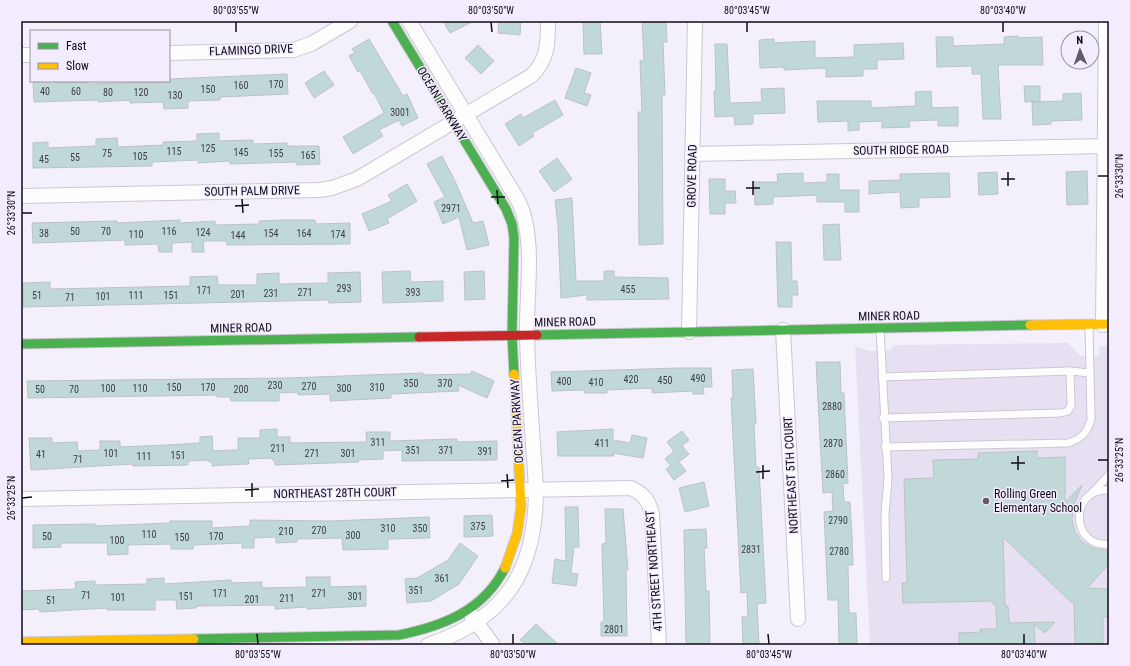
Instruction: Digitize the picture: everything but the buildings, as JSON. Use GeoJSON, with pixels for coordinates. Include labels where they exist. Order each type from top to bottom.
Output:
{"type":"FeatureCollection","features":[{"type":"Feature","properties":{"kind":"street","name":"FLAMINGO DRIVE"},"geometry":{"type":"LineString","coordinates":[[170,53],[293,50],[311,44],[350,21]]}},
{"type":"Feature","properties":{"kind":"street","name":"OCEAN PARKWAY"},"geometry":{"type":"LineString","coordinates":[[392,21],[459,119],[519,202],[526,220],[528,237],[527,335],[536,489],[536,508],[532,537],[518,576],[506,596],[494,609],[477,623],[452,636],[428,645]]}},
{"type":"Feature","properties":{"kind":"street","name":"OCEAN PARKWAY"},"geometry":{"type":"LineString","coordinates":[[21,642],[199,642],[399,634],[424,631],[440,626],[468,611],[494,587],[505,570],[517,534],[521,489],[512,335],[514,238],[512,224],[506,209],[409,21]]}},
{"type":"Feature","properties":{"kind":"street","name":"SOUTH PALM DRIVE"},"geometry":{"type":"LineString","coordinates":[[21,196],[332,188],[357,180],[531,76],[538,70],[546,53],[548,21]]}},
{"type":"Feature","properties":{"kind":"street","name":"GROVE ROAD"},"geometry":{"type":"LineString","coordinates":[[689,332],[695,21]]}},
{"type":"Feature","properties":{"kind":"street"},"geometry":{"type":"LineString","coordinates":[[1100,324],[1107,146],[1106,21]]}},
{"type":"Feature","properties":{"kind":"street","name":"SOUTH RIDGE ROAD"},"geometry":{"type":"LineString","coordinates":[[692,154],[1107,146]]}},
{"type":"Feature","properties":{"kind":"street","name":"MINER ROAD"},"geometry":{"type":"LineString","coordinates":[[21,344],[1100,324]]}},
{"type":"Feature","properties":{"kind":"street","name":"NORTHEAST 5TH COURT"},"geometry":{"type":"LineString","coordinates":[[783,330],[798,619]]}},
{"type":"Feature","properties":{"kind":"street","name":"NORTHEAST 28TH COURT"},"geometry":{"type":"LineString","coordinates":[[21,499],[631,488],[646,498]]}},
{"type":"Feature","properties":{"kind":"street","name":"4TH STREET NORTHEAST"},"geometry":{"type":"LineString","coordinates":[[646,498],[652,514],[659,645]]}},
{"type":"Feature","properties":{"kind":"street"},"geometry":{"type":"LineString","coordinates":[[468,611],[493,645]]}},
{"type":"Feature","properties":{"kind":"lane"},"geometry":{"type":"LineString","coordinates":[[885,447],[1068,443],[1076,441],[1084,436],[1089,428],[1091,420],[1090,373],[1100,324]]}},
{"type":"Feature","properties":{"kind":"lane"},"geometry":{"type":"LineString","coordinates":[[880,328],[883,418],[888,478],[885,514],[886,578]]}},
{"type":"Feature","properties":{"kind":"lane"},"geometry":{"type":"LineString","coordinates":[[882,377],[1070,371],[1090,373]]}},
{"type":"Feature","properties":{"kind":"lane"},"geometry":{"type":"LineString","coordinates":[[883,418],[1061,413],[1068,411],[1071,405],[1070,371]]}},
{"type":"Feature","properties":{"kind":"lane"},"geometry":{"type":"LineString","coordinates":[[1109,474],[1084,501],[1080,510],[1079,519],[1081,528],[1087,536],[1095,542],[1109,544]]}},
{"type":"Feature","properties":{"kind":"lane"},"geometry":{"type":"LineString","coordinates":[[1090,494],[1099,490],[1109,490]]}},
{"type":"Feature","properties":{"kind":"shaded area","name":"Rolling Green Elementary School"},"geometry":{"type":"Polygon","coordinates":[[[1068,343],[1081,356],[1099,356],[1099,346],[1109,345],[1109,645],[870,645],[855,347],[871,351],[890,350],[894,345],[1068,343]]]}},
{"type":"Feature","properties":{"kind":"traffic: fast"},"geometry":{"type":"LineString","coordinates":[[392,21],[506,209],[512,224],[514,238],[512,335],[514,374]]}},
{"type":"Feature","properties":{"kind":"traffic: fast"},"geometry":{"type":"LineString","coordinates":[[537,335],[1030,325]]}},
{"type":"Feature","properties":{"kind":"traffic: fast"},"geometry":{"type":"LineString","coordinates":[[21,344],[419,337]]}},
{"type":"Feature","properties":{"kind":"traffic: fast"},"geometry":{"type":"LineString","coordinates":[[194,639],[399,635],[431,627],[446,621],[473,606],[496,583],[505,568]]}},
{"type":"Feature","properties":{"kind":"traffic: slow"},"geometry":{"type":"LineString","coordinates":[[1030,325],[1109,324]]}},
{"type":"Feature","properties":{"kind":"traffic: slow"},"geometry":{"type":"LineString","coordinates":[[505,568],[517,534],[521,507],[514,374]]}},
{"type":"Feature","properties":{"kind":"traffic: slow"},"geometry":{"type":"LineString","coordinates":[[21,642],[194,639]]}},
{"type":"Feature","properties":{"kind":"traffic: jam"},"geometry":{"type":"LineString","coordinates":[[419,337],[537,335]]}},
{"type":"Feature","properties":{"kind":"place","name":"Rolling Green Elementary School"},"geometry":{"type":"Point","coordinates":[986,501]}}]}
